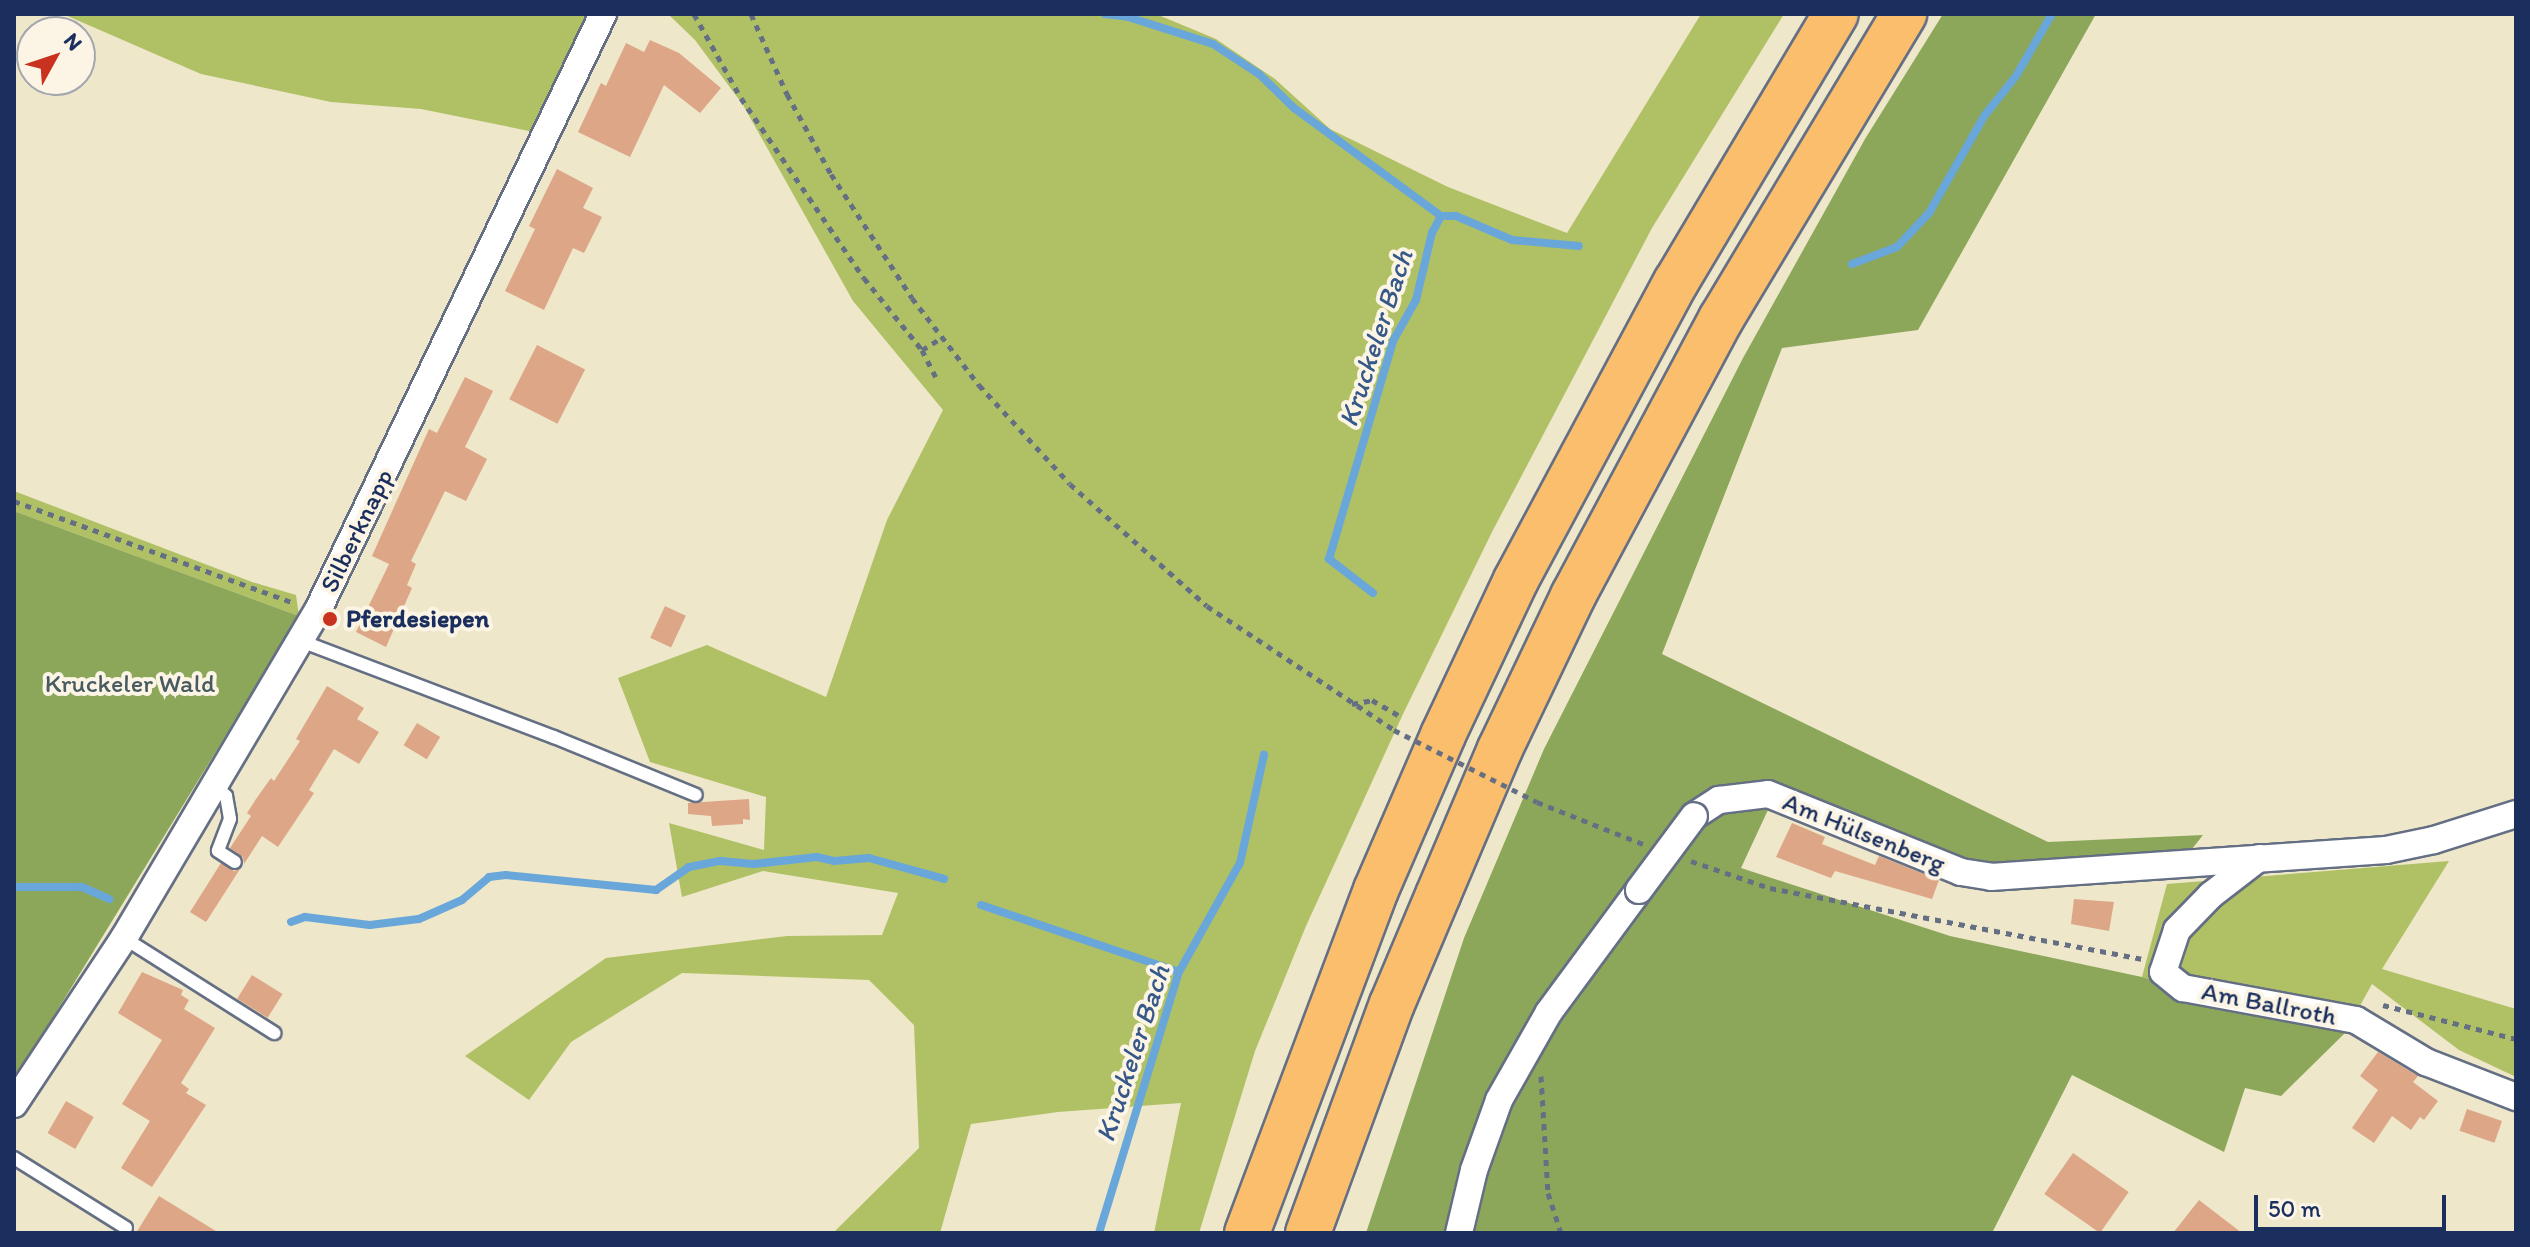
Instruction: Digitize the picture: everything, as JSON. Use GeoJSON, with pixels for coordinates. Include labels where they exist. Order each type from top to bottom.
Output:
{"type":"FeatureCollection","features":[{"type":"Feature","properties":{"kind":"highway"},"geometry":{"type":"LineString","coordinates":[[1247,1233],[1376,890],[1443,735],[1509,594],[1676,282],[1836,14]]}},
{"type":"Feature","properties":{"kind":"highway"},"geometry":{"type":"LineString","coordinates":[[1308,1233],[1382,1032],[1432,908],[1500,749],[1573,596],[1721,319],[1904,14]]}},
{"type":"Feature","properties":{"kind":"street","name":"Silberknapp"},"geometry":{"type":"LineString","coordinates":[[14,1104],[124,938],[318,610],[603,14]]}},
{"type":"Feature","properties":{"kind":"street","name":"Am Hülsenberg"},"geometry":{"type":"LineString","coordinates":[[1459,1233],[1474,1170],[1499,1100],[1549,1012],[1694,816],[1719,800],[1768,794],[1961,872],[1991,877],[2386,850],[2434,840],[2516,814]]}},
{"type":"Feature","properties":{"kind":"street"},"geometry":{"type":"LineString","coordinates":[[2164,962],[2177,930],[2211,895],[2259,858]]}},
{"type":"Feature","properties":{"kind":"street","name":"Am Ballroth"},"geometry":{"type":"LineString","coordinates":[[2164,962],[2163,972],[2183,988],[2356,1020],[2426,1062],[2516,1097]]}},
{"type":"Feature","properties":{"kind":"lane"},"geometry":{"type":"LineString","coordinates":[[301,641],[554,737],[696,795]]}},
{"type":"Feature","properties":{"kind":"lane"},"geometry":{"type":"LineString","coordinates":[[215,786],[226,796],[230,819],[218,851],[235,862]]}},
{"type":"Feature","properties":{"kind":"lane"},"geometry":{"type":"LineString","coordinates":[[124,938],[274,1033]]}},
{"type":"Feature","properties":{"kind":"lane"},"geometry":{"type":"LineString","coordinates":[[14,1158],[126,1228]]}},
{"type":"Feature","properties":{"kind":"path"},"geometry":{"type":"LineString","coordinates":[[694,14],[741,98],[864,278],[922,350],[937,379]]}},
{"type":"Feature","properties":{"kind":"path"},"geometry":{"type":"LineString","coordinates":[[751,14],[787,94],[831,174],[942,338],[979,385],[1060,473],[1136,546],[1207,606],[1394,730],[1537,802],[1651,847]]}},
{"type":"Feature","properties":{"kind":"path"},"geometry":{"type":"LineString","coordinates":[[922,350],[942,338]]}},
{"type":"Feature","properties":{"kind":"path"},"geometry":{"type":"LineString","coordinates":[[14,501],[318,610]]}},
{"type":"Feature","properties":{"kind":"path"},"geometry":{"type":"LineString","coordinates":[[1351,704],[1372,700],[1400,716]]}},
{"type":"Feature","properties":{"kind":"path"},"geometry":{"type":"LineString","coordinates":[[1680,857],[1770,888],[2164,962]]}},
{"type":"Feature","properties":{"kind":"path"},"geometry":{"type":"LineString","coordinates":[[1541,1068],[1548,1193],[1561,1233]]}},
{"type":"Feature","properties":{"kind":"green space"},"geometry":{"type":"Polygon","coordinates":[[[63,14],[592,14],[534,132],[421,109],[331,102],[201,74],[96,28],[96,16],[63,14]]]}},
{"type":"Feature","properties":{"kind":"green space"},"geometry":{"type":"Polygon","coordinates":[[[668,14],[1156,14],[1216,39],[1275,79],[1330,129],[1448,187],[1567,233],[1701,14],[1784,14],[1652,228],[1492,532],[1403,714],[1306,926],[1255,1051],[1199,1233],[1154,1233],[1181,1103],[1058,1112],[971,1124],[940,1233],[833,1233],[919,1148],[914,1025],[869,980],[682,973],[571,1042],[529,1100],[465,1056],[606,958],[787,936],[882,935],[898,893],[763,871],[682,897],[669,823],[764,850],[766,797],[650,762],[618,678],[707,645],[826,697],[887,520],[943,410],[853,301],[743,105],[695,40],[668,14]]]}},
{"type":"Feature","properties":{"kind":"green space"},"geometry":{"type":"Polygon","coordinates":[[[1943,14],[2096,14],[1918,330],[1782,348],[1662,654],[2048,842],[2203,835],[2188,854],[1992,870],[1780,784],[1741,868],[1950,936],[2142,977],[2345,1033],[2281,1096],[2245,1088],[2224,1152],[2072,1075],[1992,1233],[1366,1233],[1464,938],[1544,749],[1743,358],[1865,139],[1943,14]]]}},
{"type":"Feature","properties":{"kind":"green space"},"geometry":{"type":"Polygon","coordinates":[[[14,491],[252,582],[296,595],[299,616],[14,511],[14,491]]]}},
{"type":"Feature","properties":{"kind":"green space","name":"Kruckeler Wald"},"geometry":{"type":"Polygon","coordinates":[[[14,511],[299,616],[14,1081],[14,511]]]}},
{"type":"Feature","properties":{"kind":"green space"},"geometry":{"type":"Polygon","coordinates":[[[2449,861],[2382,969],[2516,1009],[2516,1077],[2459,1050],[2372,984],[2345,1033],[2142,977],[2167,884],[2449,861]]]}},
{"type":"Feature","properties":{"kind":"building"},"geometry":{"type":"Polygon","coordinates":[[[650,40],[679,53],[721,88],[700,113],[664,85],[630,157],[578,132],[601,83],[606,86],[626,43],[644,52],[650,40]]]}},
{"type":"Feature","properties":{"kind":"building"},"geometry":{"type":"Polygon","coordinates":[[[557,169],[593,188],[583,208],[602,217],[584,253],[573,248],[544,310],[505,291],[535,229],[529,226],[557,169]]]}},
{"type":"Feature","properties":{"kind":"building"},"geometry":{"type":"Polygon","coordinates":[[[537,345],[585,370],[557,424],[509,399],[537,345]]]}},
{"type":"Feature","properties":{"kind":"building"},"geometry":{"type":"Polygon","coordinates":[[[465,377],[493,391],[465,447],[487,459],[466,501],[445,491],[411,561],[416,564],[407,585],[412,588],[386,647],[356,632],[389,564],[372,556],[429,429],[437,433],[465,377]]]}},
{"type":"Feature","properties":{"kind":"building"},"geometry":{"type":"Polygon","coordinates":[[[665,606],[686,616],[671,647],[650,638],[665,606]]]}},
{"type":"Feature","properties":{"kind":"building"},"geometry":{"type":"Polygon","coordinates":[[[327,686],[364,708],[357,719],[379,732],[359,764],[334,749],[309,790],[314,793],[278,847],[262,836],[244,864],[243,857],[230,848],[251,816],[247,813],[256,799],[271,778],[274,781],[300,741],[296,739],[327,686]]]}},
{"type":"Feature","properties":{"kind":"building"},"geometry":{"type":"Polygon","coordinates":[[[417,723],[440,737],[427,759],[404,745],[417,723]]]}},
{"type":"Feature","properties":{"kind":"building"},"geometry":{"type":"Polygon","coordinates":[[[749,799],[750,820],[743,819],[743,824],[712,826],[711,816],[688,814],[688,803],[749,799]]]}},
{"type":"Feature","properties":{"kind":"building"},"geometry":{"type":"Polygon","coordinates":[[[1792,823],[1825,837],[1822,844],[1875,865],[1879,856],[1939,880],[1932,899],[1835,871],[1831,878],[1776,857],[1792,823]]]}},
{"type":"Feature","properties":{"kind":"building"},"geometry":{"type":"Polygon","coordinates":[[[221,863],[234,871],[240,869],[206,922],[190,912],[221,863]]]}},
{"type":"Feature","properties":{"kind":"building"},"geometry":{"type":"Polygon","coordinates":[[[2074,899],[2114,902],[2109,931],[2071,924],[2074,899]]]}},
{"type":"Feature","properties":{"kind":"building"},"geometry":{"type":"Polygon","coordinates":[[[142,972],[183,990],[181,995],[189,1000],[184,1009],[215,1028],[181,1083],[189,1089],[186,1093],[206,1105],[152,1187],[121,1168],[150,1121],[122,1104],[162,1040],[118,1013],[142,972]]]}},
{"type":"Feature","properties":{"kind":"building"},"geometry":{"type":"Polygon","coordinates":[[[252,975],[283,994],[268,1018],[237,999],[252,975]]]}},
{"type":"Feature","properties":{"kind":"building"},"geometry":{"type":"Polygon","coordinates":[[[2378,1052],[2418,1076],[2413,1082],[2438,1101],[2424,1120],[2420,1117],[2411,1130],[2392,1116],[2374,1143],[2352,1128],[2378,1090],[2360,1076],[2378,1052]]]}},
{"type":"Feature","properties":{"kind":"building"},"geometry":{"type":"Polygon","coordinates":[[[66,1101],[94,1117],[75,1149],[48,1133],[66,1101]]]}},
{"type":"Feature","properties":{"kind":"building"},"geometry":{"type":"Polygon","coordinates":[[[2467,1109],[2502,1121],[2494,1143],[2460,1131],[2467,1109]]]}},
{"type":"Feature","properties":{"kind":"building"},"geometry":{"type":"Polygon","coordinates":[[[2073,1153],[2129,1192],[2100,1233],[2044,1194],[2073,1153]]]}},
{"type":"Feature","properties":{"kind":"building"},"geometry":{"type":"Polygon","coordinates":[[[159,1196],[219,1233],[136,1233],[159,1196]]]}},
{"type":"Feature","properties":{"kind":"building"},"geometry":{"type":"Polygon","coordinates":[[[2199,1200],[2242,1233],[2173,1233],[2199,1200]]]}},
{"type":"Feature","properties":{"kind":"waterway"},"geometry":{"type":"LineString","coordinates":[[1105,14],[1128,17],[1213,44],[1259,74],[1294,108],[1441,216]]}},
{"type":"Feature","properties":{"kind":"waterway","name":"Kruckeler Bach"},"geometry":{"type":"LineString","coordinates":[[1852,264],[1897,247],[1929,213],[1985,115],[2016,76],[2052,14]]}},
{"type":"Feature","properties":{"kind":"waterway","name":"Kruckeler Bach"},"geometry":{"type":"LineString","coordinates":[[1373,593],[1329,559],[1393,341],[1416,300],[1432,233],[1441,216],[1456,216],[1512,240],[1579,246]]}},
{"type":"Feature","properties":{"kind":"waterway","name":"Kruckeler Bach"},"geometry":{"type":"LineString","coordinates":[[1099,1233],[1179,972],[1240,863],[1264,755]]}},
{"type":"Feature","properties":{"kind":"waterway"},"geometry":{"type":"LineString","coordinates":[[291,922],[305,917],[370,925],[419,919],[462,900],[489,877],[506,875],[656,890],[689,867],[720,861],[754,864],[817,857],[834,861],[869,858],[944,879]]}},
{"type":"Feature","properties":{"kind":"waterway"},"geometry":{"type":"LineString","coordinates":[[14,887],[82,887],[109,899]]}},
{"type":"Feature","properties":{"kind":"waterway"},"geometry":{"type":"LineString","coordinates":[[981,905],[1179,972]]}},
{"type":"Feature","properties":{"kind":"place","name":"Pferdesiepen"},"geometry":{"type":"Point","coordinates":[330,619]}}]}
